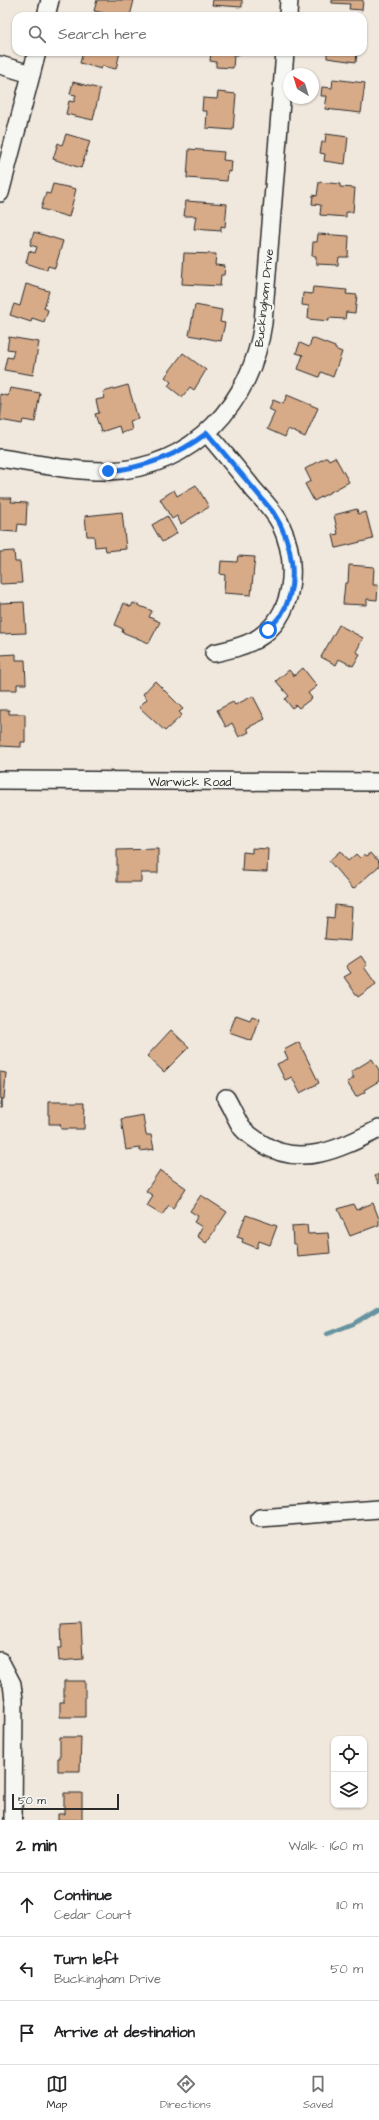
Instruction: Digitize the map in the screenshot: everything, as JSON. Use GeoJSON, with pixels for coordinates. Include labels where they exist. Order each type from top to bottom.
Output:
{"type":"FeatureCollection","features":[{"type":"Feature","properties":{"kind":"street"},"geometry":{"type":"LineString","coordinates":[[47,12],[50,0]]}},
{"type":"Feature","properties":{"kind":"street"},"geometry":{"type":"LineString","coordinates":[[288,12],[289,0]]}},
{"type":"Feature","properties":{"kind":"street"},"geometry":{"type":"LineString","coordinates":[[0,192],[35,56]]}},
{"type":"Feature","properties":{"kind":"street","name":"Buckingham Drive"},"geometry":{"type":"LineString","coordinates":[[0,458],[84,470],[127,469],[153,463],[177,452],[207,433],[221,420],[238,396],[252,369],[261,340],[285,56]]}},
{"type":"Feature","properties":{"kind":"street"},"geometry":{"type":"LineString","coordinates":[[0,66],[31,74]]}},
{"type":"Feature","properties":{"kind":"street"},"geometry":{"type":"LineString","coordinates":[[207,433],[280,522],[287,540],[291,558],[290,591],[281,615],[268,630],[256,640],[240,647],[214,653]]}},
{"type":"Feature","properties":{"kind":"street","name":"Warwick Road"},"geometry":{"type":"LineString","coordinates":[[0,780],[379,782]]}},
{"type":"Feature","properties":{"kind":"street"},"geometry":{"type":"LineString","coordinates":[[226,1098],[243,1128],[252,1138],[275,1152],[288,1155],[307,1156],[326,1153],[379,1129]]}},
{"type":"Feature","properties":{"kind":"street"},"geometry":{"type":"LineString","coordinates":[[260,1518],[379,1509]]}},
{"type":"Feature","properties":{"kind":"street"},"geometry":{"type":"LineString","coordinates":[[0,1661],[12,1684],[14,1700],[13,1820]]}},
{"type":"Feature","properties":{"kind":"building"},"geometry":{"type":"Polygon","coordinates":[[[97,0],[134,0],[131,12],[94,11],[97,0]]]}},
{"type":"Feature","properties":{"kind":"building"},"geometry":{"type":"Polygon","coordinates":[[[213,0],[242,0],[242,7],[212,5],[213,0]]]}},
{"type":"Feature","properties":{"kind":"building"},"geometry":{"type":"Polygon","coordinates":[[[332,0],[363,0],[362,10],[349,9],[350,4],[332,3],[332,0]]]}},
{"type":"Feature","properties":{"kind":"building"},"geometry":{"type":"Polygon","coordinates":[[[82,56],[119,56],[116,69],[102,66],[101,69],[80,63],[82,56]]]}},
{"type":"Feature","properties":{"kind":"building"},"geometry":{"type":"Polygon","coordinates":[[[211,56],[234,56],[233,68],[216,67],[216,62],[210,61],[211,56]]]}},
{"type":"Feature","properties":{"kind":"building"},"geometry":{"type":"Polygon","coordinates":[[[327,56],[357,56],[356,62],[327,58],[327,56]]]}},
{"type":"Feature","properties":{"kind":"building"},"geometry":{"type":"Polygon","coordinates":[[[333,79],[365,83],[361,113],[325,109],[327,96],[321,96],[322,87],[332,88],[333,79]]]}},
{"type":"Feature","properties":{"kind":"building"},"geometry":{"type":"Polygon","coordinates":[[[73,82],[100,89],[93,120],[66,114],[69,101],[74,102],[76,95],[70,94],[73,82]]]}},
{"type":"Feature","properties":{"kind":"building"},"geometry":{"type":"Polygon","coordinates":[[[218,92],[236,94],[233,130],[206,128],[207,111],[202,111],[203,98],[217,99],[218,92]]]}},
{"type":"Feature","properties":{"kind":"building"},"geometry":{"type":"Polygon","coordinates":[[[66,134],[90,141],[81,168],[53,159],[58,143],[62,145],[66,134]]]}},
{"type":"Feature","properties":{"kind":"building"},"geometry":{"type":"Polygon","coordinates":[[[326,134],[348,137],[345,164],[324,161],[325,154],[320,153],[322,142],[325,142],[326,134]]]}},
{"type":"Feature","properties":{"kind":"building"},"geometry":{"type":"Polygon","coordinates":[[[189,149],[224,152],[223,160],[232,161],[231,172],[228,171],[227,181],[187,178],[189,149]]]}},
{"type":"Feature","properties":{"kind":"building"},"geometry":{"type":"Polygon","coordinates":[[[319,182],[340,184],[340,187],[355,188],[353,212],[346,212],[346,217],[320,215],[321,205],[312,204],[313,195],[317,196],[319,182]]]}},
{"type":"Feature","properties":{"kind":"building"},"geometry":{"type":"Polygon","coordinates":[[[53,184],[76,189],[69,217],[41,209],[46,193],[50,194],[53,184]]]}},
{"type":"Feature","properties":{"kind":"building"},"geometry":{"type":"Polygon","coordinates":[[[186,201],[227,204],[225,227],[221,226],[221,231],[194,229],[196,216],[184,216],[186,201]]]}},
{"type":"Feature","properties":{"kind":"building"},"geometry":{"type":"Polygon","coordinates":[[[34,232],[63,241],[55,268],[48,266],[47,270],[26,263],[29,251],[35,253],[37,247],[30,245],[34,232]]]}},
{"type":"Feature","properties":{"kind":"building"},"geometry":{"type":"Polygon","coordinates":[[[318,234],[349,236],[348,257],[339,257],[338,265],[316,264],[316,256],[312,256],[313,242],[317,242],[318,234]]]}},
{"type":"Feature","properties":{"kind":"building"},"geometry":{"type":"Polygon","coordinates":[[[184,253],[216,254],[215,265],[225,266],[224,275],[221,275],[220,286],[182,284],[184,253]]]}},
{"type":"Feature","properties":{"kind":"building"},"geometry":{"type":"Polygon","coordinates":[[[26,284],[49,291],[44,308],[48,310],[44,322],[32,318],[31,322],[10,315],[14,304],[20,306],[26,284]]]}},
{"type":"Feature","properties":{"kind":"building"},"geometry":{"type":"Polygon","coordinates":[[[313,287],[347,290],[346,294],[357,295],[355,313],[346,312],[345,319],[329,318],[329,321],[308,319],[309,306],[302,305],[303,293],[312,294],[313,287]]]}},
{"type":"Feature","properties":{"kind":"building"},"geometry":{"type":"Polygon","coordinates":[[[195,305],[222,310],[220,322],[225,323],[221,341],[189,335],[195,305]]]}},
{"type":"Feature","properties":{"kind":"building"},"geometry":{"type":"Polygon","coordinates":[[[9,337],[39,342],[33,375],[4,370],[7,357],[12,358],[14,350],[7,349],[9,337]]]}},
{"type":"Feature","properties":{"kind":"building"},"geometry":{"type":"Polygon","coordinates":[[[312,338],[335,347],[335,349],[342,352],[333,377],[321,372],[319,377],[298,369],[303,355],[296,353],[300,343],[309,347],[312,338]]]}},
{"type":"Feature","properties":{"kind":"building"},"geometry":{"type":"Polygon","coordinates":[[[183,353],[206,370],[194,390],[190,387],[182,397],[168,386],[171,382],[165,377],[183,353]]]}},
{"type":"Feature","properties":{"kind":"building"},"geometry":{"type":"Polygon","coordinates":[[[128,385],[138,419],[130,421],[132,430],[121,433],[119,426],[101,432],[95,414],[99,413],[96,400],[105,398],[103,392],[128,385]]]}},
{"type":"Feature","properties":{"kind":"building"},"geometry":{"type":"Polygon","coordinates":[[[10,388],[40,393],[35,422],[23,420],[22,424],[0,420],[2,404],[0,404],[0,394],[8,396],[10,388]]]}},
{"type":"Feature","properties":{"kind":"building"},"geometry":{"type":"Polygon","coordinates":[[[287,395],[318,408],[305,437],[288,429],[285,437],[267,429],[275,412],[269,409],[273,400],[283,404],[287,395]]]}},
{"type":"Feature","properties":{"kind":"building"},"geometry":{"type":"Polygon","coordinates":[[[327,457],[329,460],[335,457],[349,482],[314,501],[305,484],[311,481],[305,469],[327,457]]]}},
{"type":"Feature","properties":{"kind":"building"},"geometry":{"type":"Polygon","coordinates":[[[196,485],[209,507],[181,524],[177,516],[172,519],[160,499],[174,490],[177,496],[196,485]]]}},
{"type":"Feature","properties":{"kind":"building"},"geometry":{"type":"Polygon","coordinates":[[[0,498],[12,498],[11,502],[27,503],[26,525],[18,524],[17,532],[0,531],[0,498]]]}},
{"type":"Feature","properties":{"kind":"building"},"geometry":{"type":"Polygon","coordinates":[[[357,509],[358,514],[366,512],[373,539],[336,548],[333,535],[338,534],[334,515],[357,509]]]}},
{"type":"Feature","properties":{"kind":"building"},"geometry":{"type":"Polygon","coordinates":[[[122,512],[126,549],[106,551],[105,546],[95,547],[94,536],[87,536],[85,516],[122,512]]]}},
{"type":"Feature","properties":{"kind":"building"},"geometry":{"type":"Polygon","coordinates":[[[167,516],[177,533],[162,542],[152,525],[167,516]]]}},
{"type":"Feature","properties":{"kind":"building"},"geometry":{"type":"Polygon","coordinates":[[[14,551],[15,562],[20,562],[22,583],[0,584],[0,552],[14,551]]]}},
{"type":"Feature","properties":{"kind":"building"},"geometry":{"type":"Polygon","coordinates":[[[238,556],[255,557],[251,595],[224,593],[225,575],[220,574],[221,561],[237,562],[238,556]]]}},
{"type":"Feature","properties":{"kind":"building"},"geometry":{"type":"Polygon","coordinates":[[[349,565],[374,567],[373,585],[378,585],[377,600],[367,599],[367,605],[343,604],[345,583],[348,583],[349,565]]]}},
{"type":"Feature","properties":{"kind":"building"},"geometry":{"type":"Polygon","coordinates":[[[24,602],[26,633],[0,634],[0,603],[24,602]]]}},
{"type":"Feature","properties":{"kind":"building"},"geometry":{"type":"Polygon","coordinates":[[[124,603],[131,607],[133,603],[152,611],[149,617],[160,622],[149,643],[122,632],[123,629],[115,625],[124,603]]]}},
{"type":"Feature","properties":{"kind":"building"},"geometry":{"type":"Polygon","coordinates":[[[339,625],[363,638],[356,652],[360,654],[353,666],[339,659],[336,665],[321,657],[339,625]]]}},
{"type":"Feature","properties":{"kind":"building"},"geometry":{"type":"Polygon","coordinates":[[[16,654],[16,660],[25,660],[26,684],[17,684],[17,690],[0,690],[0,655],[16,654]]]}},
{"type":"Feature","properties":{"kind":"building"},"geometry":{"type":"Polygon","coordinates":[[[303,668],[317,686],[308,693],[312,698],[299,708],[296,705],[292,708],[285,699],[289,696],[276,681],[289,670],[294,676],[303,668]]]}},
{"type":"Feature","properties":{"kind":"building"},"geometry":{"type":"Polygon","coordinates":[[[155,681],[183,709],[179,712],[182,715],[165,731],[139,707],[147,699],[143,694],[155,681]]]}},
{"type":"Feature","properties":{"kind":"building"},"geometry":{"type":"Polygon","coordinates":[[[253,696],[265,719],[247,728],[249,732],[239,737],[232,723],[226,727],[217,710],[233,702],[235,705],[253,696]]]}},
{"type":"Feature","properties":{"kind":"building"},"geometry":{"type":"Polygon","coordinates":[[[0,710],[9,710],[9,714],[25,714],[25,742],[21,742],[21,747],[0,746],[0,710]]]}},
{"type":"Feature","properties":{"kind":"building"},"geometry":{"type":"Polygon","coordinates":[[[252,848],[268,849],[267,872],[242,871],[243,852],[252,853],[252,848]]]}},
{"type":"Feature","properties":{"kind":"building"},"geometry":{"type":"Polygon","coordinates":[[[158,849],[158,873],[141,873],[141,882],[117,882],[117,850],[158,849]]]}},
{"type":"Feature","properties":{"kind":"building"},"geometry":{"type":"Polygon","coordinates":[[[340,851],[348,861],[356,854],[360,858],[364,854],[367,856],[371,853],[379,862],[379,866],[353,889],[329,861],[340,851]]]}},
{"type":"Feature","properties":{"kind":"building"},"geometry":{"type":"Polygon","coordinates":[[[335,905],[352,907],[350,941],[325,939],[327,917],[334,918],[335,905]]]}},
{"type":"Feature","properties":{"kind":"building"},"geometry":{"type":"Polygon","coordinates":[[[361,956],[367,965],[364,967],[376,984],[358,997],[344,977],[351,973],[346,966],[361,956]]]}},
{"type":"Feature","properties":{"kind":"building"},"geometry":{"type":"Polygon","coordinates":[[[236,1015],[250,1020],[252,1016],[260,1019],[252,1041],[229,1033],[236,1015]]]}},
{"type":"Feature","properties":{"kind":"building"},"geometry":{"type":"Polygon","coordinates":[[[171,1030],[189,1047],[164,1072],[147,1056],[171,1030]]]}},
{"type":"Feature","properties":{"kind":"building"},"geometry":{"type":"Polygon","coordinates":[[[299,1042],[319,1083],[300,1093],[292,1077],[285,1080],[277,1064],[288,1059],[284,1050],[299,1042]]]}},
{"type":"Feature","properties":{"kind":"building"},"geometry":{"type":"Polygon","coordinates":[[[372,1059],[379,1070],[379,1081],[356,1097],[347,1082],[354,1078],[351,1072],[372,1059]]]}},
{"type":"Feature","properties":{"kind":"building"},"geometry":{"type":"Polygon","coordinates":[[[0,1072],[6,1073],[4,1099],[1,1099],[1,1108],[0,1072]]]}},
{"type":"Feature","properties":{"kind":"building"},"geometry":{"type":"Polygon","coordinates":[[[49,1102],[85,1102],[84,1129],[61,1129],[60,1124],[49,1124],[49,1102]]]}},
{"type":"Feature","properties":{"kind":"building"},"geometry":{"type":"Polygon","coordinates":[[[143,1115],[146,1135],[151,1135],[154,1149],[140,1151],[140,1148],[126,1150],[121,1119],[143,1115]]]}},
{"type":"Feature","properties":{"kind":"building"},"geometry":{"type":"Polygon","coordinates":[[[160,1170],[186,1188],[173,1208],[169,1205],[162,1215],[147,1206],[153,1196],[146,1191],[160,1170]]]}},
{"type":"Feature","properties":{"kind":"building"},"geometry":{"type":"Polygon","coordinates":[[[379,1174],[379,1184],[375,1176],[379,1174]]]}},
{"type":"Feature","properties":{"kind":"building"},"geometry":{"type":"Polygon","coordinates":[[[201,1195],[227,1212],[206,1243],[197,1236],[202,1227],[194,1222],[198,1216],[190,1211],[201,1195]]]}},
{"type":"Feature","properties":{"kind":"building"},"geometry":{"type":"Polygon","coordinates":[[[373,1203],[379,1219],[379,1225],[350,1236],[338,1209],[353,1204],[356,1210],[373,1203]]]}},
{"type":"Feature","properties":{"kind":"building"},"geometry":{"type":"Polygon","coordinates":[[[246,1215],[277,1226],[270,1245],[259,1241],[257,1248],[242,1242],[243,1239],[237,1237],[246,1215]]]}},
{"type":"Feature","properties":{"kind":"building"},"geometry":{"type":"Polygon","coordinates":[[[307,1225],[308,1234],[328,1233],[330,1253],[297,1256],[296,1244],[293,1244],[292,1226],[307,1225]]]}},
{"type":"Feature","properties":{"kind":"building"},"geometry":{"type":"Polygon","coordinates":[[[81,1624],[83,1659],[59,1661],[58,1648],[62,1648],[61,1625],[81,1624]]]}},
{"type":"Feature","properties":{"kind":"building"},"geometry":{"type":"Polygon","coordinates":[[[64,1681],[85,1681],[85,1717],[60,1717],[60,1702],[64,1702],[64,1681]]]}},
{"type":"Feature","properties":{"kind":"building"},"geometry":{"type":"Polygon","coordinates":[[[60,1737],[81,1737],[80,1771],[58,1771],[58,1758],[60,1758],[60,1737]]]}},
{"type":"Feature","properties":{"kind":"building"},"geometry":{"type":"Polygon","coordinates":[[[64,1793],[82,1793],[82,1820],[58,1820],[58,1814],[64,1814],[64,1793]]]}},
{"type":"Feature","properties":{"kind":"waterway"},"geometry":{"type":"LineString","coordinates":[[327,1334],[353,1324],[379,1308]]}},
{"type":"Feature","properties":{"kind":"route"},"geometry":{"type":"LineString","coordinates":[[108,471],[127,469],[153,463],[193,444],[207,433],[273,512],[280,522],[287,540],[291,558],[292,578],[290,591],[281,615],[268,630]]}}]}
